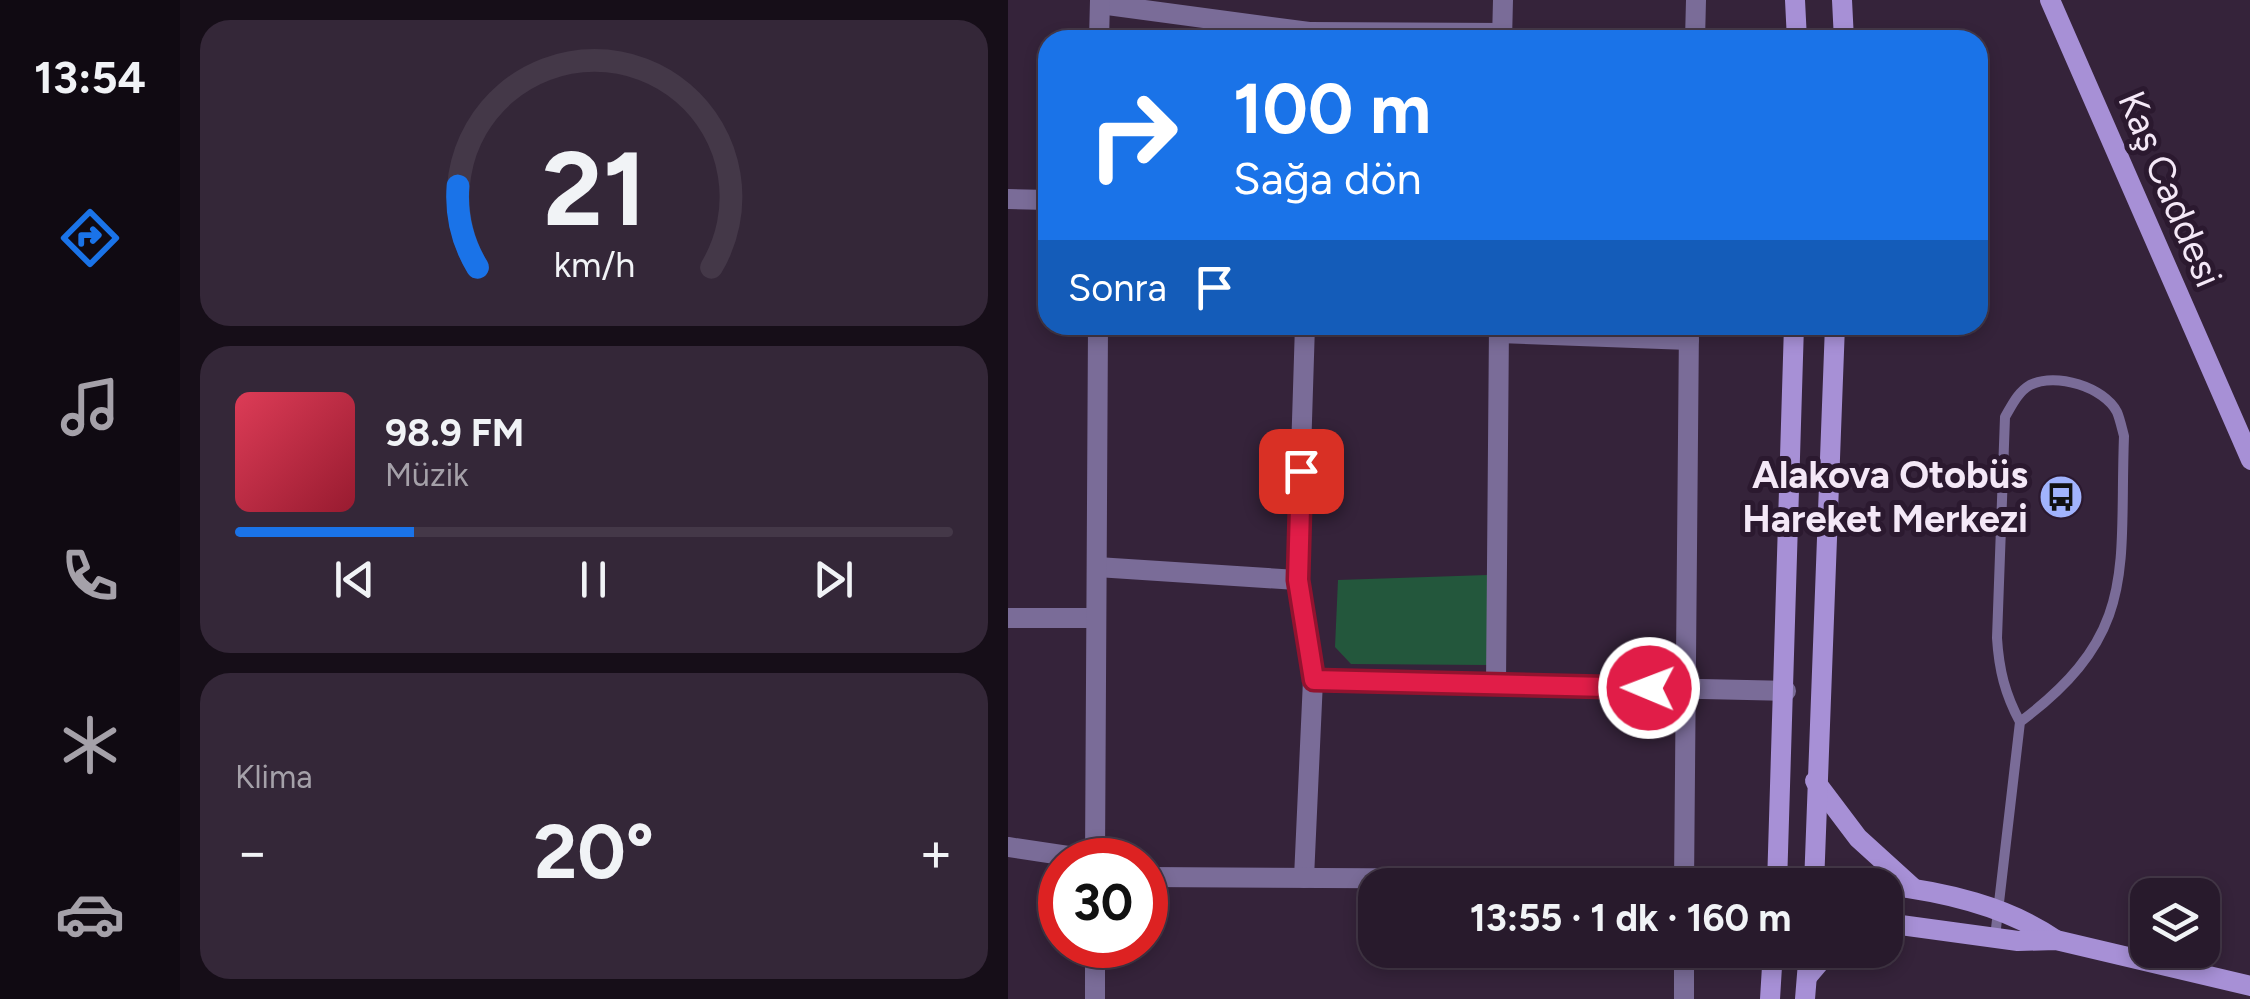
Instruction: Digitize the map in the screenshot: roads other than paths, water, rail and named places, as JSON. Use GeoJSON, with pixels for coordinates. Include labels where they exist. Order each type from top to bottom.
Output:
{"type":"FeatureCollection","features":[{"type":"Feature","properties":{"kind":"main road"},"geometry":{"type":"LineString","coordinates":[[1795,0],[1796,30]]}},
{"type":"Feature","properties":{"kind":"main road"},"geometry":{"type":"LineString","coordinates":[[1842,0],[1844,30]]}},
{"type":"Feature","properties":{"kind":"main road","name":"Kaş Caddesi"},"geometry":{"type":"LineString","coordinates":[[2050,0],[2250,460]]}},
{"type":"Feature","properties":{"kind":"main road"},"geometry":{"type":"LineString","coordinates":[[1778,868],[1794,335]]}},
{"type":"Feature","properties":{"kind":"main road"},"geometry":{"type":"LineString","coordinates":[[1814,868],[1835,335]]}},
{"type":"Feature","properties":{"kind":"main road"},"geometry":{"type":"LineString","coordinates":[[1815,781],[1858,838],[1914,888]]}},
{"type":"Feature","properties":{"kind":"main road"},"geometry":{"type":"LineString","coordinates":[[1903,887],[1998,910],[2056,940]]}},
{"type":"Feature","properties":{"kind":"main road"},"geometry":{"type":"LineString","coordinates":[[1903,926],[1995,939],[2056,940],[2250,986]]}},
{"type":"Feature","properties":{"kind":"main road"},"geometry":{"type":"LineString","coordinates":[[1770,999],[1772,968]]}},
{"type":"Feature","properties":{"kind":"main road"},"geometry":{"type":"LineString","coordinates":[[1805,999],[1807,968]]}},
{"type":"Feature","properties":{"kind":"main road"},"geometry":{"type":"LineString","coordinates":[[1806,976],[1813,968]]}},
{"type":"Feature","properties":{"kind":"street"},"geometry":{"type":"LineString","coordinates":[[1502,30],[1503,0]]}},
{"type":"Feature","properties":{"kind":"street"},"geometry":{"type":"LineString","coordinates":[[1695,30],[1696,0]]}},
{"type":"Feature","properties":{"kind":"street"},"geometry":{"type":"LineString","coordinates":[[1099,30],[1100,2],[1272,30]]}},
{"type":"Feature","properties":{"kind":"street"},"geometry":{"type":"LineString","coordinates":[[1008,199],[1038,200]]}},
{"type":"Feature","properties":{"kind":"street"},"geometry":{"type":"LineString","coordinates":[[1095,838],[1098,335]]}},
{"type":"Feature","properties":{"kind":"street"},"geometry":{"type":"LineString","coordinates":[[1304,878],[1314,680],[1298,580],[1305,335]]}},
{"type":"Feature","properties":{"kind":"street"},"geometry":{"type":"LineString","coordinates":[[1496,684],[1500,335]]}},
{"type":"Feature","properties":{"kind":"street"},"geometry":{"type":"LineString","coordinates":[[1684,868],[1689,335]]}},
{"type":"Feature","properties":{"kind":"street"},"geometry":{"type":"LineString","coordinates":[[1097,567],[1298,580]]}},
{"type":"Feature","properties":{"kind":"street"},"geometry":{"type":"LineString","coordinates":[[1008,618],[1096,618]]}},
{"type":"Feature","properties":{"kind":"street"},"geometry":{"type":"LineString","coordinates":[[1314,680],[1786,691]]}},
{"type":"Feature","properties":{"kind":"street"},"geometry":{"type":"LineString","coordinates":[[1008,847],[1038,851]]}},
{"type":"Feature","properties":{"kind":"street"},"geometry":{"type":"LineString","coordinates":[[1168,877],[1358,879]]}},
{"type":"Feature","properties":{"kind":"street"},"geometry":{"type":"LineString","coordinates":[[1094,999],[1095,968]]}},
{"type":"Feature","properties":{"kind":"street"},"geometry":{"type":"LineString","coordinates":[[1684,968],[1684,999]]}},
{"type":"Feature","properties":{"kind":"lane"},"geometry":{"type":"LineString","coordinates":[[1995,939],[2020,722],[1999,669],[1997,638],[2006,417],[2016,398],[2030,385],[2047,380],[2087,387],[2103,396],[2116,411],[2124,436],[2118,591],[2108,628],[2089,658],[2061,692],[2020,722]]}},
{"type":"Feature","properties":{"kind":"place","name":"Alakova Otobüs Hareket Merkezi"},"geometry":{"type":"Point","coordinates":[2061,497]}}]}
